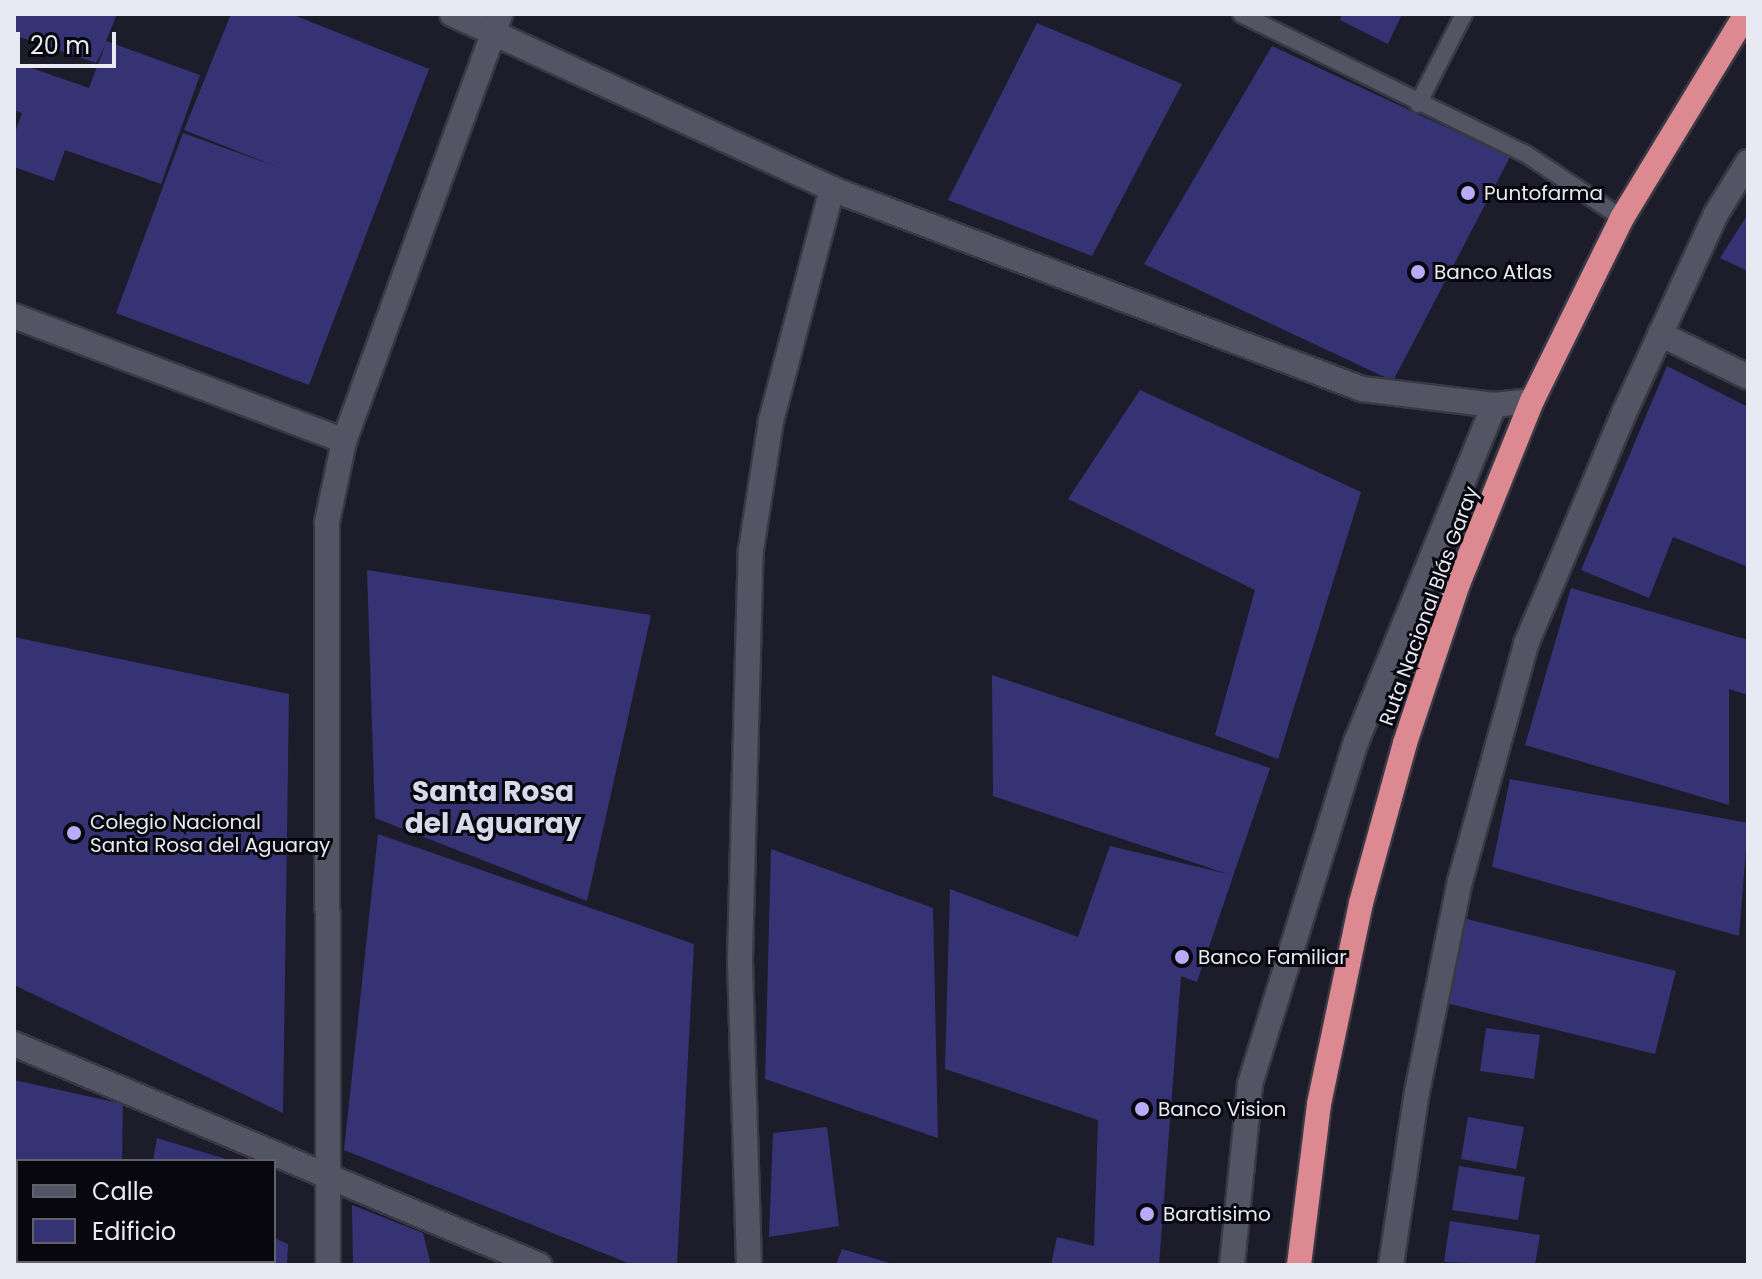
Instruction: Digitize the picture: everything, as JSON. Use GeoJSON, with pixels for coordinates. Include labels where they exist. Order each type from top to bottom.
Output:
{"type":"FeatureCollection","features":[{"type":"Feature","properties":{"kind":"highway","name":"Ruta Nacional Blás Garay"},"geometry":{"type":"LineString","coordinates":[[1299,1265],[1319,1104],[1361,903],[1405,743],[1458,584],[1532,401],[1622,218],[1746,14]]}},
{"type":"Feature","properties":{"kind":"street"},"geometry":{"type":"LineString","coordinates":[[452,14],[497,22],[832,189],[1362,389],[1494,405],[1532,401]]}},
{"type":"Feature","properties":{"kind":"street"},"geometry":{"type":"LineString","coordinates":[[328,1265],[327,522],[344,441],[497,22]]}},
{"type":"Feature","properties":{"kind":"street"},"geometry":{"type":"LineString","coordinates":[[1391,1265],[1417,1092],[1460,881],[1526,644],[1660,334],[1716,214],[1748,162]]}},
{"type":"Feature","properties":{"kind":"street"},"geometry":{"type":"LineString","coordinates":[[749,1265],[740,958],[751,550],[771,421],[832,189]]}},
{"type":"Feature","properties":{"kind":"street"},"geometry":{"type":"LineString","coordinates":[[14,316],[344,441]]}},
{"type":"Feature","properties":{"kind":"street"},"geometry":{"type":"LineString","coordinates":[[1660,334],[1748,377]]}},
{"type":"Feature","properties":{"kind":"street"},"geometry":{"type":"LineString","coordinates":[[1232,1265],[1250,1084],[1356,742],[1494,405]]}},
{"type":"Feature","properties":{"kind":"street"},"geometry":{"type":"LineString","coordinates":[[14,1044],[539,1265]]}},
{"type":"Feature","properties":{"kind":"lane"},"geometry":{"type":"LineString","coordinates":[[1241,14],[1418,104],[1526,154],[1622,218]]}},
{"type":"Feature","properties":{"kind":"lane"},"geometry":{"type":"LineString","coordinates":[[1418,104],[1464,14]]}},
{"type":"Feature","properties":{"kind":"building"},"geometry":{"type":"Polygon","coordinates":[[[14,14],[117,14],[106,41],[200,75],[161,184],[65,150],[54,181],[14,167],[14,135],[22,113],[14,110],[14,62],[89,88],[105,46],[96,63],[14,35],[14,14]]]}},
{"type":"Feature","properties":{"kind":"building"},"geometry":{"type":"Polygon","coordinates":[[[231,14],[291,14],[429,69],[309,385],[116,313],[183,133],[280,168],[184,130],[231,14]]]}},
{"type":"Feature","properties":{"kind":"building"},"geometry":{"type":"Polygon","coordinates":[[[1342,14],[1402,14],[1388,44],[1340,20],[1342,14]]]}},
{"type":"Feature","properties":{"kind":"building"},"geometry":{"type":"Polygon","coordinates":[[[1037,23],[1182,84],[1092,256],[948,200],[1037,23]]]}},
{"type":"Feature","properties":{"kind":"building"},"geometry":{"type":"Polygon","coordinates":[[[1272,46],[1510,157],[1393,381],[1144,264],[1272,46]]]}},
{"type":"Feature","properties":{"kind":"building"},"geometry":{"type":"Polygon","coordinates":[[[1748,214],[1748,271],[1720,258],[1748,214]]]}},
{"type":"Feature","properties":{"kind":"building"},"geometry":{"type":"Polygon","coordinates":[[[1667,366],[1748,407],[1748,567],[1673,537],[1649,598],[1581,570],[1667,366]]]}},
{"type":"Feature","properties":{"kind":"building"},"geometry":{"type":"Polygon","coordinates":[[[1140,390],[1361,492],[1278,759],[1215,735],[1255,590],[1068,499],[1140,390]]]}},
{"type":"Feature","properties":{"kind":"building"},"geometry":{"type":"Polygon","coordinates":[[[367,570],[651,615],[587,901],[375,818],[367,570]]]}},
{"type":"Feature","properties":{"kind":"building"},"geometry":{"type":"Polygon","coordinates":[[[1571,588],[1748,640],[1748,695],[1729,689],[1729,805],[1525,745],[1571,588]]]}},
{"type":"Feature","properties":{"kind":"building"},"geometry":{"type":"Polygon","coordinates":[[[14,637],[289,694],[283,1113],[14,985],[14,637]]]}},
{"type":"Feature","properties":{"kind":"building"},"geometry":{"type":"Polygon","coordinates":[[[992,675],[1270,768],[1197,982],[1181,976],[1159,1265],[1051,1265],[1057,1237],[1094,1246],[1098,1120],[945,1069],[950,889],[1078,937],[1110,846],[1228,874],[993,796],[992,675]]]}},
{"type":"Feature","properties":{"kind":"building"},"geometry":{"type":"Polygon","coordinates":[[[1510,779],[1748,823],[1739,936],[1492,867],[1510,779]]]}},
{"type":"Feature","properties":{"kind":"building"},"geometry":{"type":"Polygon","coordinates":[[[378,834],[694,944],[677,1265],[633,1265],[344,1150],[378,834]]]}},
{"type":"Feature","properties":{"kind":"building"},"geometry":{"type":"Polygon","coordinates":[[[771,849],[933,908],[938,1138],[765,1079],[771,849]]]}},
{"type":"Feature","properties":{"kind":"building"},"geometry":{"type":"Polygon","coordinates":[[[1467,919],[1676,971],[1655,1054],[1446,1003],[1467,919]]]}},
{"type":"Feature","properties":{"kind":"building"},"geometry":{"type":"Polygon","coordinates":[[[1486,1028],[1540,1035],[1534,1079],[1480,1071],[1486,1028]]]}},
{"type":"Feature","properties":{"kind":"building"},"geometry":{"type":"Polygon","coordinates":[[[14,1080],[123,1104],[122,1159],[16,1160],[14,1080]]]}},
{"type":"Feature","properties":{"kind":"building"},"geometry":{"type":"Polygon","coordinates":[[[1468,1117],[1524,1127],[1516,1169],[1461,1159],[1468,1117]]]}},
{"type":"Feature","properties":{"kind":"building"},"geometry":{"type":"Polygon","coordinates":[[[827,1127],[839,1226],[769,1237],[773,1133],[827,1127]]]}},
{"type":"Feature","properties":{"kind":"building"},"geometry":{"type":"Polygon","coordinates":[[[157,1138],[226,1159],[153,1159],[157,1138]]]}},
{"type":"Feature","properties":{"kind":"building"},"geometry":{"type":"Polygon","coordinates":[[[1459,1166],[1525,1177],[1518,1220],[1452,1210],[1459,1166]]]}},
{"type":"Feature","properties":{"kind":"building"},"geometry":{"type":"Polygon","coordinates":[[[352,1205],[423,1233],[431,1265],[353,1265],[352,1205]]]}},
{"type":"Feature","properties":{"kind":"building"},"geometry":{"type":"Polygon","coordinates":[[[1450,1221],[1540,1235],[1535,1265],[1444,1262],[1450,1221]]]}},
{"type":"Feature","properties":{"kind":"building"},"geometry":{"type":"Polygon","coordinates":[[[276,1239],[288,1244],[287,1265],[134,1265],[276,1263],[276,1239]]]}},
{"type":"Feature","properties":{"kind":"building"},"geometry":{"type":"Polygon","coordinates":[[[842,1249],[893,1264],[893,1265],[836,1265],[842,1249]]]}},
{"type":"Feature","properties":{"kind":"place","name":"Puntofarma"},"geometry":{"type":"Point","coordinates":[1468,193]}},
{"type":"Feature","properties":{"kind":"place","name":"Banco Atlas"},"geometry":{"type":"Point","coordinates":[1418,272]}},
{"type":"Feature","properties":{"kind":"place","name":"Colegio Nacional Santa Rosa del Aguaray"},"geometry":{"type":"Point","coordinates":[74,833]}},
{"type":"Feature","properties":{"kind":"place","name":"Banco Familiar"},"geometry":{"type":"Point","coordinates":[1182,957]}},
{"type":"Feature","properties":{"kind":"place","name":"Banco Vision"},"geometry":{"type":"Point","coordinates":[1142,1109]}},
{"type":"Feature","properties":{"kind":"place","name":"Baratisimo"},"geometry":{"type":"Point","coordinates":[1147,1214]}},
{"type":"Feature","properties":{"kind":"district","name":"Santa Rosa del Aguaray"},"geometry":{"type":"Point","coordinates":[493,808]}}]}
